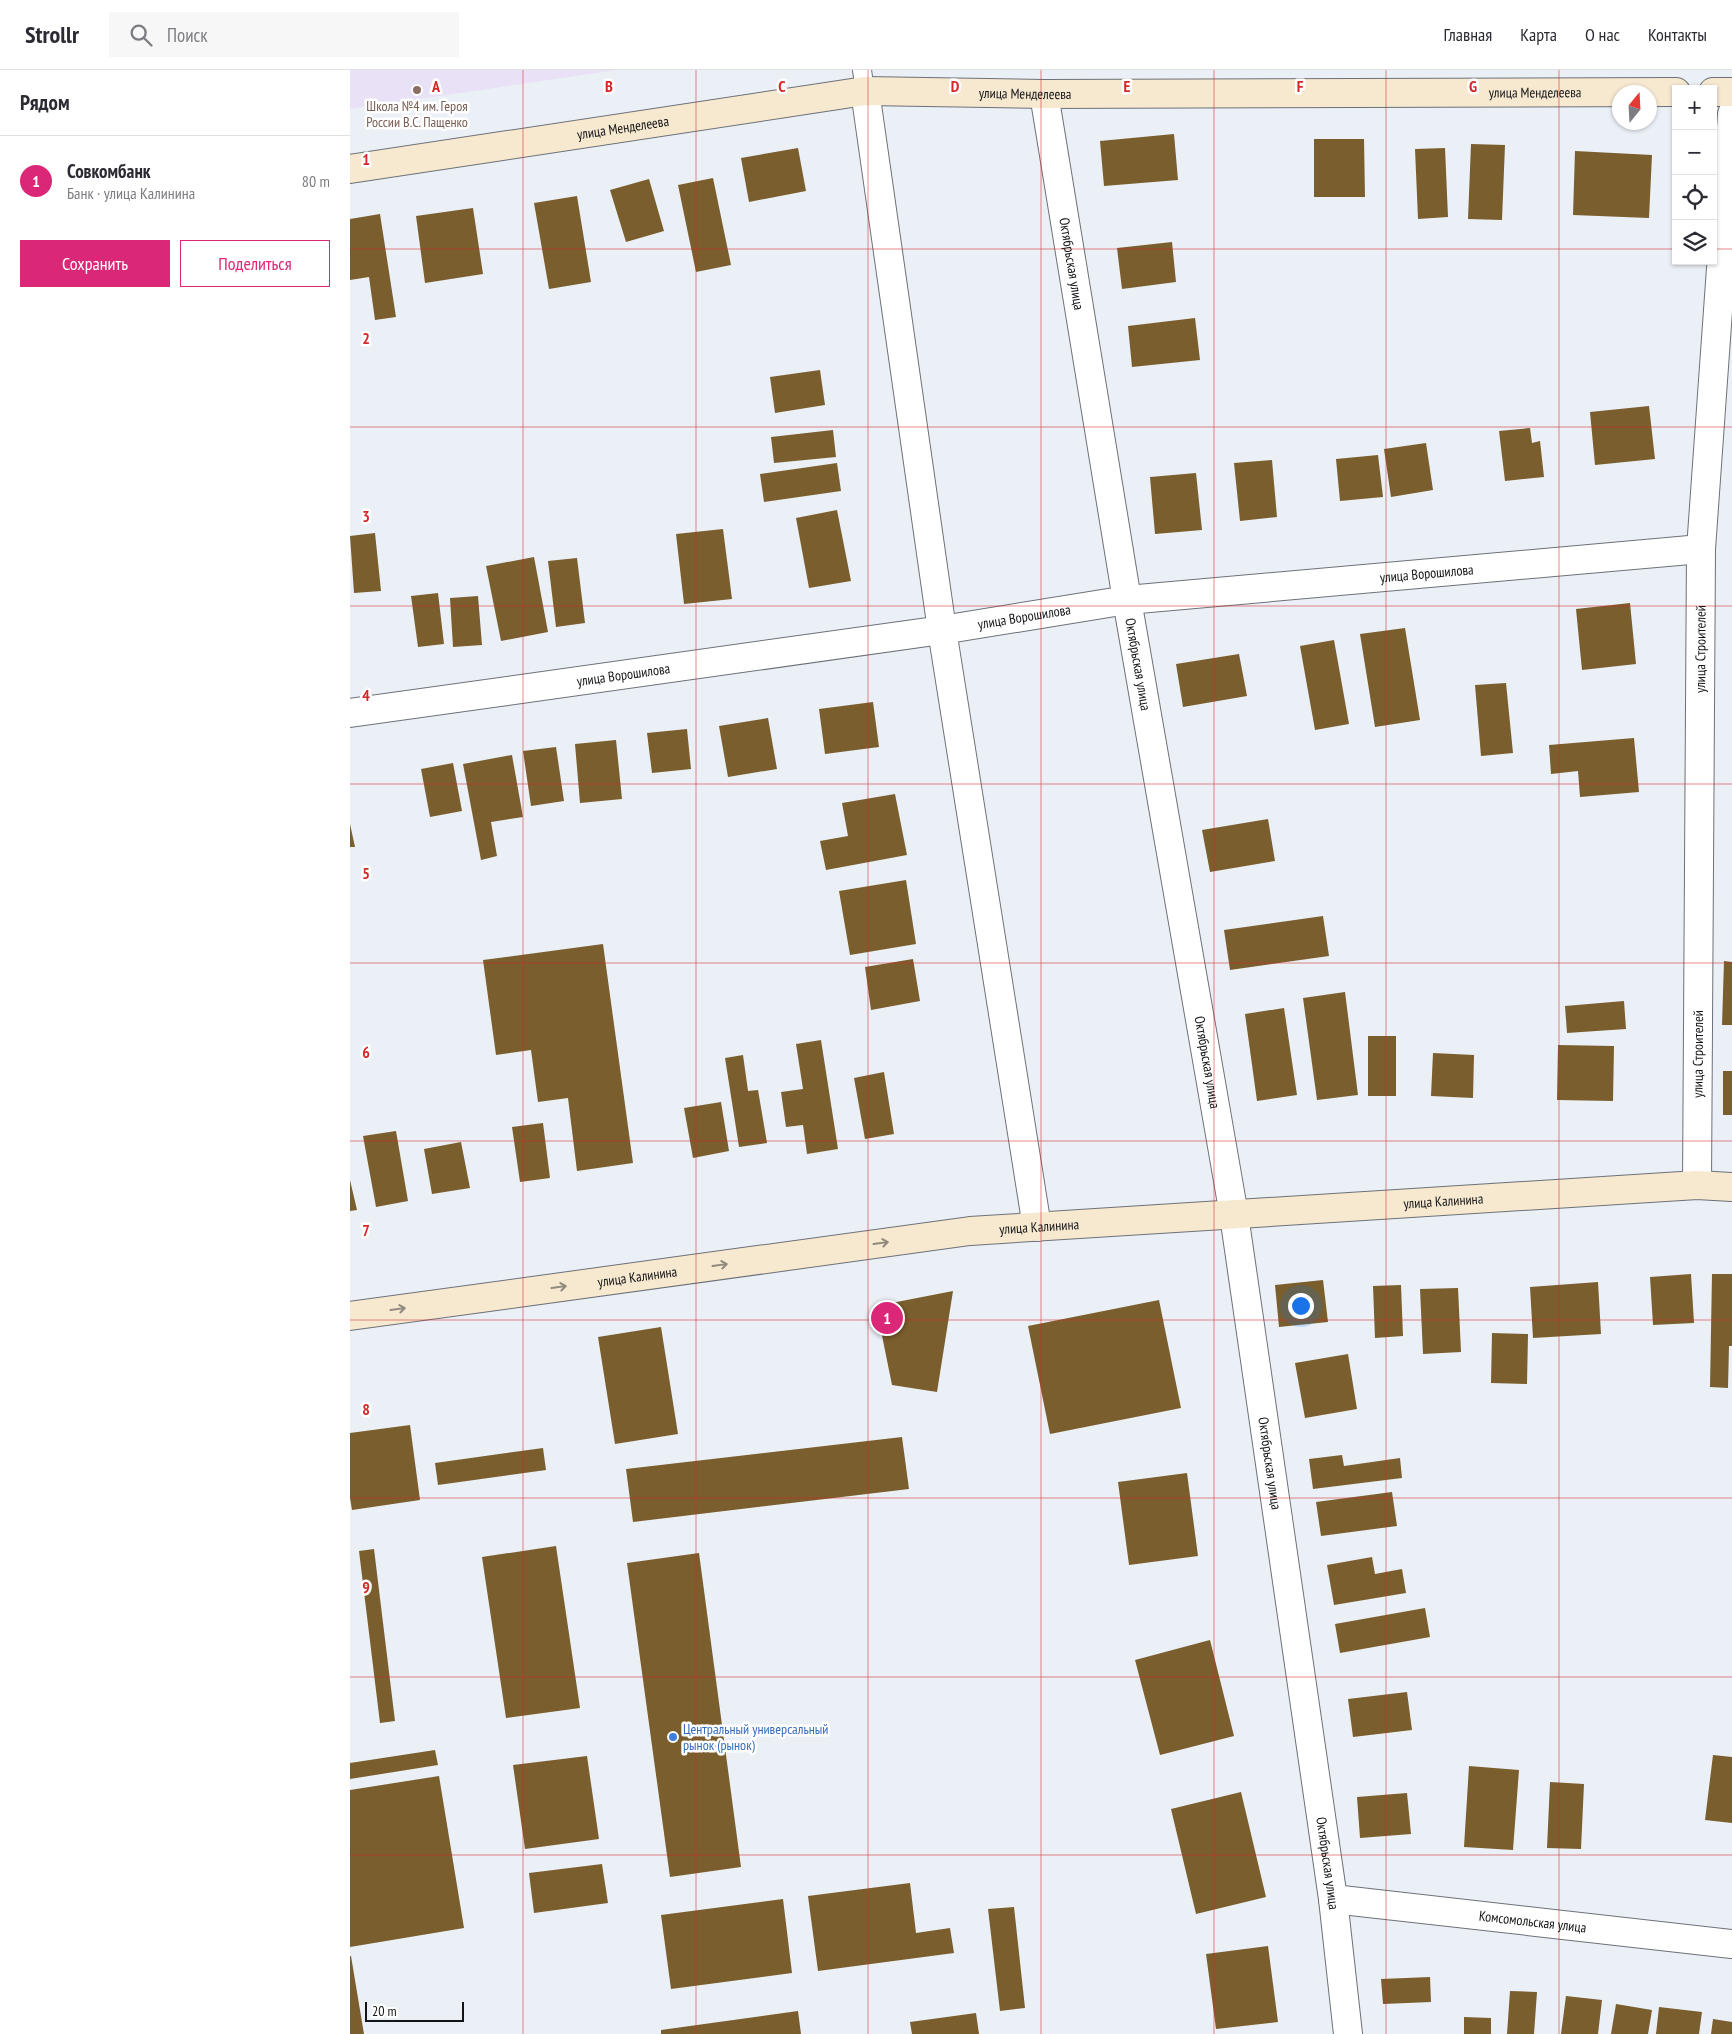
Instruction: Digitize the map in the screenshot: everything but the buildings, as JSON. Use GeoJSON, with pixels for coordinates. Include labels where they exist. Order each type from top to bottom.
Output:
{"type":"FeatureCollection","features":[{"type":"Feature","properties":{"kind":"street","name":"улица Менделеева"},"geometry":{"type":"LineString","coordinates":[[350,169],[864,81],[1044,94],[1672,92]]}},
{"type":"Feature","properties":{"kind":"street"},"geometry":{"type":"LineString","coordinates":[[864,81],[942,630],[1037,1227]]}},
{"type":"Feature","properties":{"kind":"street"},"geometry":{"type":"LineString","coordinates":[[1717,92],[1732,92]]}},
{"type":"Feature","properties":{"kind":"street","name":"Октябрьская улица"},"geometry":{"type":"LineString","coordinates":[[1044,94],[1127,600],[1234,1215],[1333,1899],[1348,2034]]}},
{"type":"Feature","properties":{"kind":"street","name":"улица Строителей"},"geometry":{"type":"LineString","coordinates":[[1697,1185],[1701,549],[1732,114]]}},
{"type":"Feature","properties":{"kind":"street","name":"улица Ворошилова"},"geometry":{"type":"LineString","coordinates":[[350,713],[942,630],[1127,600],[1701,549]]}},
{"type":"Feature","properties":{"kind":"street","name":"улица Калинина"},"geometry":{"type":"LineString","coordinates":[[350,1316],[970,1231],[1697,1185],[1732,1187]]}},
{"type":"Feature","properties":{"kind":"street","name":"Комсомольская улица"},"geometry":{"type":"LineString","coordinates":[[1333,1899],[1732,1944]]}},
{"type":"Feature","properties":{"kind":"shaded area","name":"Школа №4 им. Героя России В.С. Пащенко"},"geometry":{"type":"Polygon","coordinates":[[[350,70],[617,70],[350,109],[350,70]]]}},
{"type":"Feature","properties":{"kind":"place","name":"Школа №4 им. Героя России В.С. Пащенко"},"geometry":{"type":"Point","coordinates":[417,90]}},
{"type":"Feature","properties":{"kind":"place","name":"Совкомбанк"},"geometry":{"type":"Point","coordinates":[887,1318]}},
{"type":"Feature","properties":{"kind":"place","name":"Центральный универсальный рынок (рынок)"},"geometry":{"type":"Point","coordinates":[673,1737]}}]}
